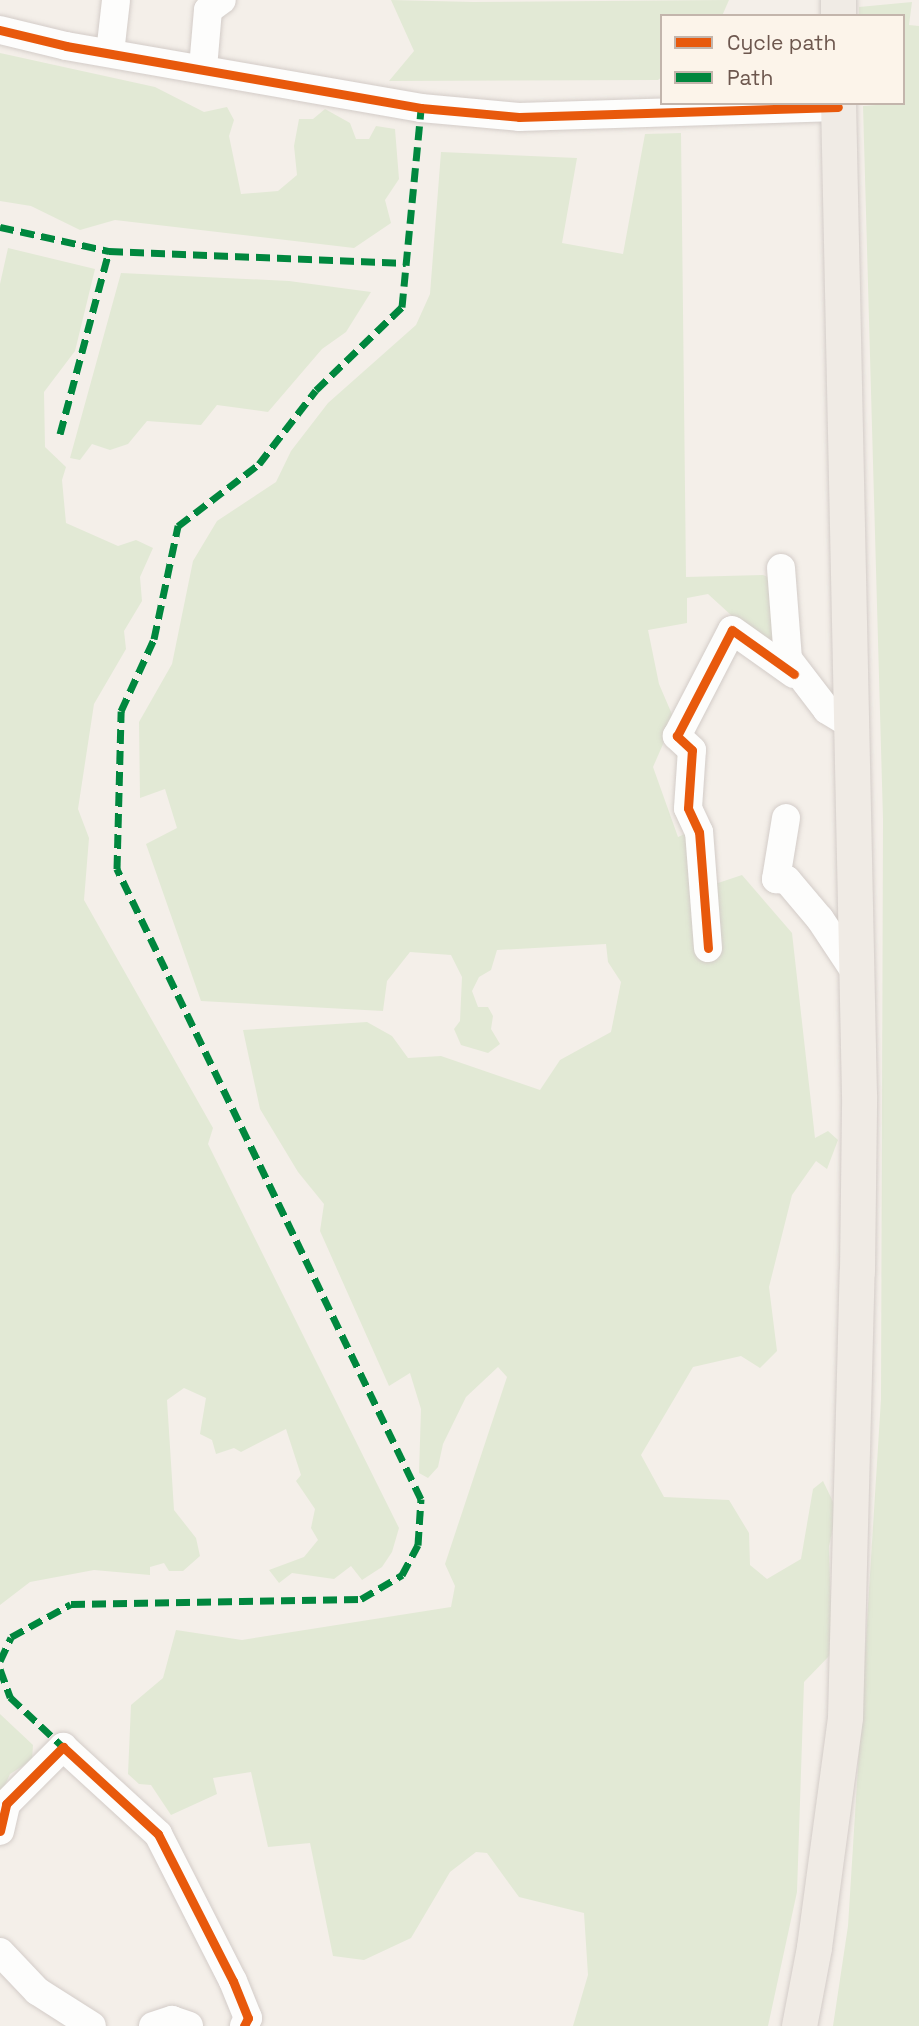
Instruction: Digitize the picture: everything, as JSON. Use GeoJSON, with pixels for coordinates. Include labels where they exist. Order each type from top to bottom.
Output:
{"type":"FeatureCollection","features":[{"type":"Feature","properties":{"kind":"main road"},"geometry":{"type":"LineString","coordinates":[[799,2026],[845,1717],[856,1285],[857,975],[838,105]]}},
{"type":"Feature","properties":{"kind":"street"},"geometry":{"type":"LineString","coordinates":[[110,53],[116,0]]}},
{"type":"Feature","properties":{"kind":"street"},"geometry":{"type":"LineString","coordinates":[[203,68],[208,10],[222,0]]}},
{"type":"Feature","properties":{"kind":"street"},"geometry":{"type":"LineString","coordinates":[[0,30],[110,53],[421,107],[519,117],[838,105]]}},
{"type":"Feature","properties":{"kind":"street"},"geometry":{"type":"LineString","coordinates":[[780,568],[788,659],[794,674]]}},
{"type":"Feature","properties":{"kind":"street"},"geometry":{"type":"LineString","coordinates":[[708,948],[699,832],[688,808],[692,750],[677,736],[732,629],[794,674],[827,710],[852,725]]}},
{"type":"Feature","properties":{"kind":"street"},"geometry":{"type":"LineString","coordinates":[[786,818],[776,880],[787,880],[820,919],[857,975]]}},
{"type":"Feature","properties":{"kind":"street"},"geometry":{"type":"LineString","coordinates":[[0,1831],[6,1804],[63,1747],[158,1834],[233,1981],[248,2018],[244,2026]]}},
{"type":"Feature","properties":{"kind":"street"},"geometry":{"type":"LineString","coordinates":[[0,1952],[37,1991],[92,2026]]}},
{"type":"Feature","properties":{"kind":"street"},"geometry":{"type":"LineString","coordinates":[[153,2026],[172,2020],[189,2026]]}},
{"type":"Feature","properties":{"kind":"green space"},"geometry":{"type":"Polygon","coordinates":[[[391,0],[729,0],[723,14],[660,14],[658,80],[389,81],[414,51],[391,0]]]}},
{"type":"Feature","properties":{"kind":"green space"},"geometry":{"type":"Polygon","coordinates":[[[912,2],[909,25],[919,26],[919,2026],[833,2026],[848,1926],[881,1399],[883,819],[863,106],[905,105],[905,14],[859,14],[859,7],[912,2]]]}},
{"type":"Feature","properties":{"kind":"green space"},"geometry":{"type":"Polygon","coordinates":[[[0,53],[155,87],[204,112],[227,107],[234,120],[229,136],[241,194],[278,191],[297,175],[294,146],[299,119],[313,119],[325,109],[350,123],[356,139],[369,139],[376,126],[395,129],[399,179],[385,200],[391,223],[354,248],[115,220],[80,230],[31,206],[0,201],[0,53]]]}},
{"type":"Feature","properties":{"kind":"green space"},"geometry":{"type":"Polygon","coordinates":[[[681,133],[686,577],[763,575],[772,579],[780,642],[768,649],[708,594],[687,598],[687,623],[648,630],[659,684],[674,719],[653,767],[678,837],[691,831],[700,889],[742,875],[792,933],[815,1138],[828,1131],[838,1140],[827,1169],[816,1161],[792,1195],[769,1287],[777,1351],[760,1368],[741,1356],[693,1367],[641,1455],[664,1497],[729,1500],[749,1533],[750,1565],[767,1579],[801,1559],[813,1489],[823,1481],[837,1510],[829,1546],[832,1653],[804,1682],[797,1892],[768,2026],[573,2026],[588,1975],[584,1913],[519,1897],[487,1853],[476,1852],[450,1872],[411,1938],[364,1960],[333,1956],[310,1843],[268,1847],[251,1772],[213,1778],[217,1794],[171,1815],[151,1785],[139,1784],[128,1774],[131,1705],[163,1678],[176,1630],[242,1640],[451,1607],[455,1586],[445,1564],[507,1377],[498,1367],[466,1397],[443,1444],[438,1467],[428,1478],[419,1473],[421,1409],[410,1373],[389,1386],[320,1231],[324,1204],[298,1172],[260,1109],[243,1030],[367,1022],[392,1036],[408,1058],[441,1056],[540,1090],[560,1060],[611,1032],[621,982],[608,962],[606,944],[497,950],[491,970],[479,977],[472,991],[478,1007],[488,1007],[493,1016],[491,1029],[500,1044],[488,1053],[461,1045],[454,1029],[460,1021],[462,977],[451,955],[410,952],[387,981],[383,1011],[201,1001],[146,844],[177,828],[165,789],[140,798],[139,722],[172,664],[193,561],[217,521],[276,482],[291,451],[328,403],[416,325],[430,294],[441,152],[577,158],[562,243],[623,254],[645,134],[681,133]]]}},
{"type":"Feature","properties":{"kind":"green space"},"geometry":{"type":"Polygon","coordinates":[[[8,248],[95,269],[75,351],[44,392],[45,447],[66,467],[62,480],[66,523],[118,546],[136,540],[153,548],[140,577],[142,601],[124,631],[126,649],[94,704],[78,809],[89,838],[84,900],[213,1128],[208,1144],[399,1528],[392,1552],[382,1567],[362,1580],[351,1566],[334,1579],[292,1573],[279,1583],[269,1570],[304,1557],[318,1540],[311,1528],[315,1509],[296,1481],[301,1475],[286,1429],[241,1452],[234,1448],[216,1454],[212,1440],[200,1434],[206,1398],[184,1388],[167,1400],[174,1510],[196,1538],[200,1556],[183,1571],[169,1571],[164,1563],[150,1567],[150,1575],[94,1570],[30,1582],[0,1605],[0,284],[8,248]]]}},
{"type":"Feature","properties":{"kind":"green space"},"geometry":{"type":"Polygon","coordinates":[[[121,273],[289,281],[371,292],[346,332],[322,349],[268,412],[217,405],[201,425],[147,421],[128,444],[110,450],[92,444],[80,460],[70,458],[121,273]]]}},
{"type":"Feature","properties":{"kind":"green space"},"geometry":{"type":"Polygon","coordinates":[[[0,1714],[33,1745],[32,1760],[10,1774],[0,1796],[0,1714]]]}},
{"type":"Feature","properties":{"kind":"marked path"},"geometry":{"type":"LineString","coordinates":[[0,1661],[11,1637],[71,1604],[361,1599],[402,1575],[418,1545],[421,1499],[117,869],[121,711],[154,639],[178,526],[259,464],[316,390],[402,307],[421,108]]}},
{"type":"Feature","properties":{"kind":"marked path"},"geometry":{"type":"LineString","coordinates":[[0,227],[109,251],[406,263]]}},
{"type":"Feature","properties":{"kind":"marked path"},"geometry":{"type":"LineString","coordinates":[[60,434],[109,251]]}},
{"type":"Feature","properties":{"kind":"marked path"},"geometry":{"type":"LineString","coordinates":[[0,1669],[10,1697],[63,1747]]}},
{"type":"Feature","properties":{"kind":"cycle path"},"geometry":{"type":"LineString","coordinates":[[0,30],[66,46],[421,108],[519,117],[838,107]]}},
{"type":"Feature","properties":{"kind":"cycle path"},"geometry":{"type":"LineString","coordinates":[[708,948],[699,832],[688,808],[692,750],[677,736],[732,630],[794,674]]}},
{"type":"Feature","properties":{"kind":"cycle path"},"geometry":{"type":"LineString","coordinates":[[0,1831],[6,1804],[63,1747],[158,1834],[233,1981],[248,2018],[244,2026]]}}]}
